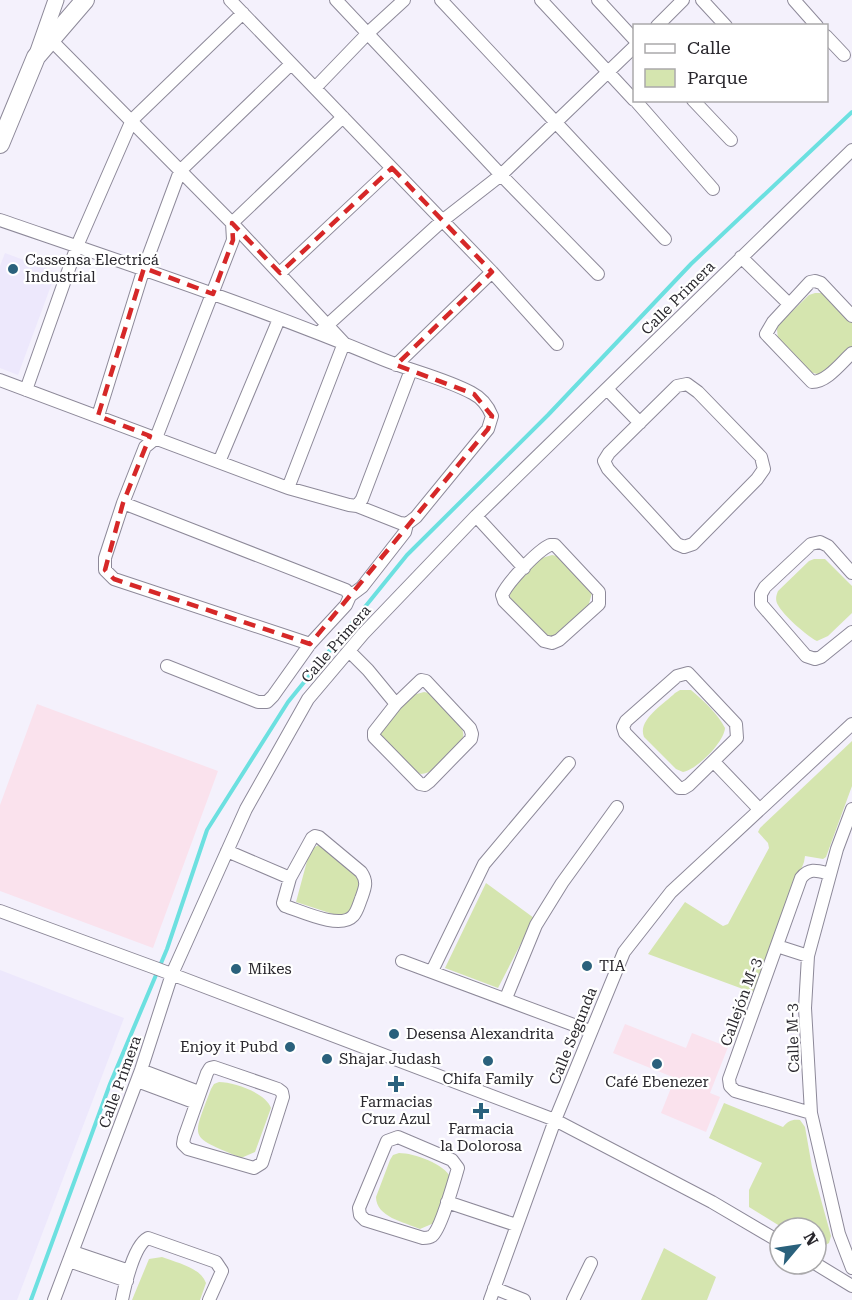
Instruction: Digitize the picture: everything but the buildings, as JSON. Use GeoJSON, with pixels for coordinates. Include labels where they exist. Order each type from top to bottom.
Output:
{"type":"FeatureCollection","features":[{"type":"Feature","properties":{"kind":"main road"},"geometry":{"type":"LineString","coordinates":[[0,144],[36,57],[86,0]]}},
{"type":"Feature","properties":{"kind":"street"},"geometry":{"type":"LineString","coordinates":[[36,57],[56,0]]}},
{"type":"Feature","properties":{"kind":"street"},"geometry":{"type":"LineString","coordinates":[[230,0],[492,272],[557,344]]}},
{"type":"Feature","properties":{"kind":"street"},"geometry":{"type":"LineString","coordinates":[[336,0],[598,274]]}},
{"type":"Feature","properties":{"kind":"street"},"geometry":{"type":"LineString","coordinates":[[315,88],[368,33],[404,0]]}},
{"type":"Feature","properties":{"kind":"street"},"geometry":{"type":"LineString","coordinates":[[441,0],[666,239]]}},
{"type":"Feature","properties":{"kind":"street"},"geometry":{"type":"LineString","coordinates":[[541,0],[633,98]]}},
{"type":"Feature","properties":{"kind":"street"},"geometry":{"type":"LineString","coordinates":[[598,0],[633,38]]}},
{"type":"Feature","properties":{"kind":"street"},"geometry":{"type":"LineString","coordinates":[[659,24],[683,0]]}},
{"type":"Feature","properties":{"kind":"street"},"geometry":{"type":"LineString","coordinates":[[702,0],[724,24]]}},
{"type":"Feature","properties":{"kind":"street"},"geometry":{"type":"LineString","coordinates":[[794,0],[815,24]]}},
{"type":"Feature","properties":{"kind":"street"},"geometry":{"type":"LineString","coordinates":[[26,390],[77,246],[132,120],[243,14]]}},
{"type":"Feature","properties":{"kind":"street"},"geometry":{"type":"LineString","coordinates":[[828,38],[844,55]]}},
{"type":"Feature","properties":{"kind":"street"},"geometry":{"type":"LineString","coordinates":[[51,40],[280,273],[323,328],[344,343],[474,394],[487,405],[492,416],[488,429],[416,518],[407,524],[405,532],[362,587],[350,597],[346,605],[310,644],[267,702],[258,702],[167,666]]}},
{"type":"Feature","properties":{"kind":"street"},"geometry":{"type":"LineString","coordinates":[[323,328],[442,221],[501,174],[556,124],[633,48]]}},
{"type":"Feature","properties":{"kind":"street"},"geometry":{"type":"LineString","coordinates":[[98,416],[144,268],[180,171],[291,64]]}},
{"type":"Feature","properties":{"kind":"street"},"geometry":{"type":"LineString","coordinates":[[637,102],[713,189]]}},
{"type":"Feature","properties":{"kind":"street"},"geometry":{"type":"LineString","coordinates":[[695,102],[731,140]]}},
{"type":"Feature","properties":{"kind":"street"},"geometry":{"type":"LineString","coordinates":[[310,644],[114,579],[105,570],[105,558],[123,504],[146,447],[156,438],[213,294],[233,240],[232,223],[343,117]]}},
{"type":"Feature","properties":{"kind":"street","name":"Calle Primera"},"geometry":{"type":"LineString","coordinates":[[54,1300],[139,1076],[172,974],[246,809],[308,699],[363,634],[476,516],[852,150]]}},
{"type":"Feature","properties":{"kind":"street"},"geometry":{"type":"LineString","coordinates":[[280,273],[392,168]]}},
{"type":"Feature","properties":{"kind":"street"},"geometry":{"type":"LineString","coordinates":[[0,220],[144,268],[279,319],[323,328]]}},
{"type":"Feature","properties":{"kind":"street"},"geometry":{"type":"LineString","coordinates":[[741,257],[789,304]]}},
{"type":"Feature","properties":{"kind":"street"},"geometry":{"type":"LineString","coordinates":[[396,365],[492,272]]}},
{"type":"Feature","properties":{"kind":"street"},"geometry":{"type":"LineString","coordinates":[[852,316],[821,283],[810,282],[773,322],[766,334],[812,382],[825,378],[852,353]]}},
{"type":"Feature","properties":{"kind":"street"},"geometry":{"type":"LineString","coordinates":[[219,462],[279,319]]}},
{"type":"Feature","properties":{"kind":"street"},"geometry":{"type":"LineString","coordinates":[[288,488],[344,343]]}},
{"type":"Feature","properties":{"kind":"street"},"geometry":{"type":"LineString","coordinates":[[357,506],[362,499],[411,370]]}},
{"type":"Feature","properties":{"kind":"street"},"geometry":{"type":"LineString","coordinates":[[0,380],[288,488],[357,506],[407,524]]}},
{"type":"Feature","properties":{"kind":"street"},"geometry":{"type":"LineString","coordinates":[[687,384],[698,392],[761,457],[764,469],[758,479],[693,544],[684,547],[677,544],[608,470],[604,461],[609,453],[640,423],[676,386],[687,384]]}},
{"type":"Feature","properties":{"kind":"street"},"geometry":{"type":"LineString","coordinates":[[608,389],[640,423]]}},
{"type":"Feature","properties":{"kind":"street"},"geometry":{"type":"LineString","coordinates":[[123,504],[346,590],[350,597]]}},
{"type":"Feature","properties":{"kind":"street"},"geometry":{"type":"LineString","coordinates":[[476,516],[524,568]]}},
{"type":"Feature","properties":{"kind":"street"},"geometry":{"type":"LineString","coordinates":[[852,573],[828,546],[820,542],[811,544],[765,587],[761,594],[761,604],[806,656],[815,659],[821,657],[852,632]]}},
{"type":"Feature","properties":{"kind":"street"},"geometry":{"type":"LineString","coordinates":[[555,545],[599,592],[599,604],[559,640],[552,643],[544,641],[504,601],[502,595],[524,568],[546,547],[555,545]]}},
{"type":"Feature","properties":{"kind":"street"},"geometry":{"type":"LineString","coordinates":[[349,651],[396,704]]}},
{"type":"Feature","properties":{"kind":"street"},"geometry":{"type":"LineString","coordinates":[[688,673],[736,724],[737,738],[714,762],[690,785],[679,788],[625,733],[623,727],[626,721],[677,676],[688,673]]}},
{"type":"Feature","properties":{"kind":"street"},"geometry":{"type":"LineString","coordinates":[[426,681],[470,728],[471,739],[424,785],[420,784],[374,737],[375,728],[396,704],[417,682],[426,681]]}},
{"type":"Feature","properties":{"kind":"street","name":"Calle Segunda"},"geometry":{"type":"LineString","coordinates":[[492,1294],[555,1120],[624,952],[671,892],[852,724]]}},
{"type":"Feature","properties":{"kind":"street"},"geometry":{"type":"LineString","coordinates":[[714,762],[759,809]]}},
{"type":"Feature","properties":{"kind":"street"},"geometry":{"type":"LineString","coordinates":[[432,971],[484,864],[569,763]]}},
{"type":"Feature","properties":{"kind":"street"},"geometry":{"type":"LineString","coordinates":[[506,998],[536,925],[562,883],[617,807]]}},
{"type":"Feature","properties":{"kind":"street","name":"Calle M-3"},"geometry":{"type":"LineString","coordinates":[[852,809],[837,849],[808,956],[806,1008],[811,1113],[840,1234],[852,1268]]}},
{"type":"Feature","properties":{"kind":"street"},"geometry":{"type":"LineString","coordinates":[[315,836],[361,872],[366,885],[354,915],[345,921],[336,922],[285,906],[283,897],[290,878],[315,836]]}},
{"type":"Feature","properties":{"kind":"street"},"geometry":{"type":"LineString","coordinates":[[227,851],[290,878]]}},
{"type":"Feature","properties":{"kind":"street","name":"Callejón M-3"},"geometry":{"type":"LineString","coordinates":[[811,1113],[735,1091],[730,1086],[729,1079],[801,878],[806,872],[812,870],[830,873]]}},
{"type":"Feature","properties":{"kind":"street"},"geometry":{"type":"LineString","coordinates":[[0,911],[555,1120],[712,1202],[768,1235]]}},
{"type":"Feature","properties":{"kind":"street"},"geometry":{"type":"LineString","coordinates":[[777,946],[808,956]]}},
{"type":"Feature","properties":{"kind":"street"},"geometry":{"type":"LineString","coordinates":[[402,961],[590,1031]]}},
{"type":"Feature","properties":{"kind":"street"},"geometry":{"type":"LineString","coordinates":[[214,1066],[282,1092],[284,1097],[262,1162],[258,1167],[254,1168],[188,1149],[183,1144],[183,1138],[198,1098],[207,1072],[214,1066]]}},
{"type":"Feature","properties":{"kind":"street"},"geometry":{"type":"LineString","coordinates":[[139,1076],[198,1098]]}},
{"type":"Feature","properties":{"kind":"street"},"geometry":{"type":"LineString","coordinates":[[398,1137],[456,1163],[458,1168],[447,1202],[435,1234],[430,1238],[423,1238],[365,1220],[360,1215],[359,1208],[387,1141],[398,1137]]}},
{"type":"Feature","properties":{"kind":"street"},"geometry":{"type":"LineString","coordinates":[[447,1202],[516,1225]]}},
{"type":"Feature","properties":{"kind":"street"},"geometry":{"type":"LineString","coordinates":[[122,1300],[141,1242],[148,1238],[216,1262],[222,1271],[209,1300]]}},
{"type":"Feature","properties":{"kind":"street"},"geometry":{"type":"LineString","coordinates":[[71,1256],[128,1276]]}},
{"type":"Feature","properties":{"kind":"street"},"geometry":{"type":"LineString","coordinates":[[573,1300],[591,1263]]}},
{"type":"Feature","properties":{"kind":"street"},"geometry":{"type":"LineString","coordinates":[[828,1271],[852,1286]]}},
{"type":"Feature","properties":{"kind":"street"},"geometry":{"type":"LineString","coordinates":[[492,1294],[524,1300]]}},
{"type":"Feature","properties":{"kind":"highlighted area"},"geometry":{"type":"Polygon","coordinates":[[[392,168],[492,272],[396,365],[474,394],[492,416],[488,429],[310,644],[114,579],[105,570],[123,503],[150,436],[98,416],[144,268],[213,294],[233,240],[232,223],[280,273],[392,168]]]}},
{"type":"Feature","properties":{"kind":"shaded area"},"geometry":{"type":"Polygon","coordinates":[[[5,253],[56,272],[18,375],[0,368],[0,266],[5,253]]]}},
{"type":"Feature","properties":{"kind":"shaded area"},"geometry":{"type":"Polygon","coordinates":[[[37,704],[218,771],[153,948],[0,891],[0,805],[37,704]]]}},
{"type":"Feature","properties":{"kind":"shaded area"},"geometry":{"type":"Polygon","coordinates":[[[0,970],[124,1018],[17,1300],[0,1300],[0,970]]]}},
{"type":"Feature","properties":{"kind":"shaded area"},"geometry":{"type":"Polygon","coordinates":[[[625,1024],[686,1048],[692,1033],[728,1047],[710,1093],[720,1097],[706,1132],[661,1113],[675,1078],[613,1053],[625,1024]]]}},
{"type":"Feature","properties":{"kind":"green space"},"geometry":{"type":"Polygon","coordinates":[[[825,293],[852,319],[852,347],[823,374],[810,372],[778,340],[778,325],[809,295],[825,293]]]}},
{"type":"Feature","properties":{"kind":"green space"},"geometry":{"type":"Polygon","coordinates":[[[557,556],[592,593],[588,607],[555,636],[549,637],[543,634],[509,598],[511,588],[542,558],[557,556]]]}},
{"type":"Feature","properties":{"kind":"green space"},"geometry":{"type":"Polygon","coordinates":[[[825,559],[852,586],[852,613],[828,636],[817,641],[790,619],[776,600],[778,591],[809,561],[825,559]]]}},
{"type":"Feature","properties":{"kind":"green space"},"geometry":{"type":"Polygon","coordinates":[[[680,690],[691,690],[714,712],[725,728],[724,734],[709,754],[696,766],[683,772],[676,769],[644,737],[643,731],[644,724],[653,713],[680,690]]]}},
{"type":"Feature","properties":{"kind":"green space"},"geometry":{"type":"Polygon","coordinates":[[[429,693],[445,707],[461,726],[463,737],[436,767],[421,774],[411,769],[394,753],[382,739],[381,732],[382,725],[413,695],[429,693]]]}},
{"type":"Feature","properties":{"kind":"green space"},"geometry":{"type":"Polygon","coordinates":[[[852,741],[852,786],[826,857],[823,859],[805,856],[754,991],[751,992],[648,954],[685,902],[723,926],[728,924],[769,848],[768,843],[758,832],[760,828],[852,741]]]}},
{"type":"Feature","properties":{"kind":"green space"},"geometry":{"type":"Polygon","coordinates":[[[320,844],[362,880],[349,914],[342,917],[296,902],[310,850],[320,844]]]}},
{"type":"Feature","properties":{"kind":"green space"},"geometry":{"type":"Polygon","coordinates":[[[486,883],[534,918],[498,988],[445,968],[486,883]]]}},
{"type":"Feature","properties":{"kind":"green space"},"geometry":{"type":"Polygon","coordinates":[[[219,1082],[249,1089],[263,1098],[271,1108],[255,1152],[241,1158],[212,1145],[199,1135],[198,1128],[204,1106],[214,1084],[219,1082]]]}},
{"type":"Feature","properties":{"kind":"green space"},"geometry":{"type":"Polygon","coordinates":[[[724,1103],[783,1127],[790,1121],[800,1120],[805,1127],[812,1167],[825,1216],[768,1216],[768,1219],[749,1207],[749,1190],[762,1163],[709,1138],[724,1103]]]}},
{"type":"Feature","properties":{"kind":"green space"},"geometry":{"type":"Polygon","coordinates":[[[399,1153],[428,1160],[442,1168],[451,1178],[434,1223],[420,1229],[392,1218],[377,1204],[376,1197],[390,1160],[393,1155],[399,1153]]]}},
{"type":"Feature","properties":{"kind":"green space"},"geometry":{"type":"Polygon","coordinates":[[[828,1225],[831,1236],[828,1244],[828,1225]]]}},
{"type":"Feature","properties":{"kind":"green space"},"geometry":{"type":"Polygon","coordinates":[[[664,1248],[716,1277],[707,1300],[641,1300],[664,1248]]]}},
{"type":"Feature","properties":{"kind":"green space"},"geometry":{"type":"Polygon","coordinates":[[[162,1257],[199,1273],[206,1283],[200,1300],[132,1300],[149,1259],[162,1257]]]}},
{"type":"Feature","properties":{"kind":"waterway"},"geometry":{"type":"LineString","coordinates":[[31,1300],[110,1084],[167,949],[207,830],[288,702],[407,555],[548,415],[691,264],[852,112]]}},
{"type":"Feature","properties":{"kind":"place","name":"Cassensa Electricá Industrial"},"geometry":{"type":"Point","coordinates":[13,269]}},
{"type":"Feature","properties":{"kind":"place","name":"TIA"},"geometry":{"type":"Point","coordinates":[587,966]}},
{"type":"Feature","properties":{"kind":"place","name":"Mikes"},"geometry":{"type":"Point","coordinates":[236,969]}},
{"type":"Feature","properties":{"kind":"place","name":"Desensa Alexandrita"},"geometry":{"type":"Point","coordinates":[394,1034]}},
{"type":"Feature","properties":{"kind":"place","name":"Enjoy it Pubd"},"geometry":{"type":"Point","coordinates":[290,1047]}},
{"type":"Feature","properties":{"kind":"place","name":"Shajar Judash"},"geometry":{"type":"Point","coordinates":[327,1059]}},
{"type":"Feature","properties":{"kind":"place","name":"Chifa Family"},"geometry":{"type":"Point","coordinates":[488,1061]}},
{"type":"Feature","properties":{"kind":"place","name":"Café Ebenezer"},"geometry":{"type":"Point","coordinates":[657,1064]}},
{"type":"Feature","properties":{"kind":"place","name":"Farmacias Cruz Azul"},"geometry":{"type":"Point","coordinates":[396,1084]}},
{"type":"Feature","properties":{"kind":"place","name":"Farmacia la Dolorosa"},"geometry":{"type":"Point","coordinates":[481,1111]}}]}
